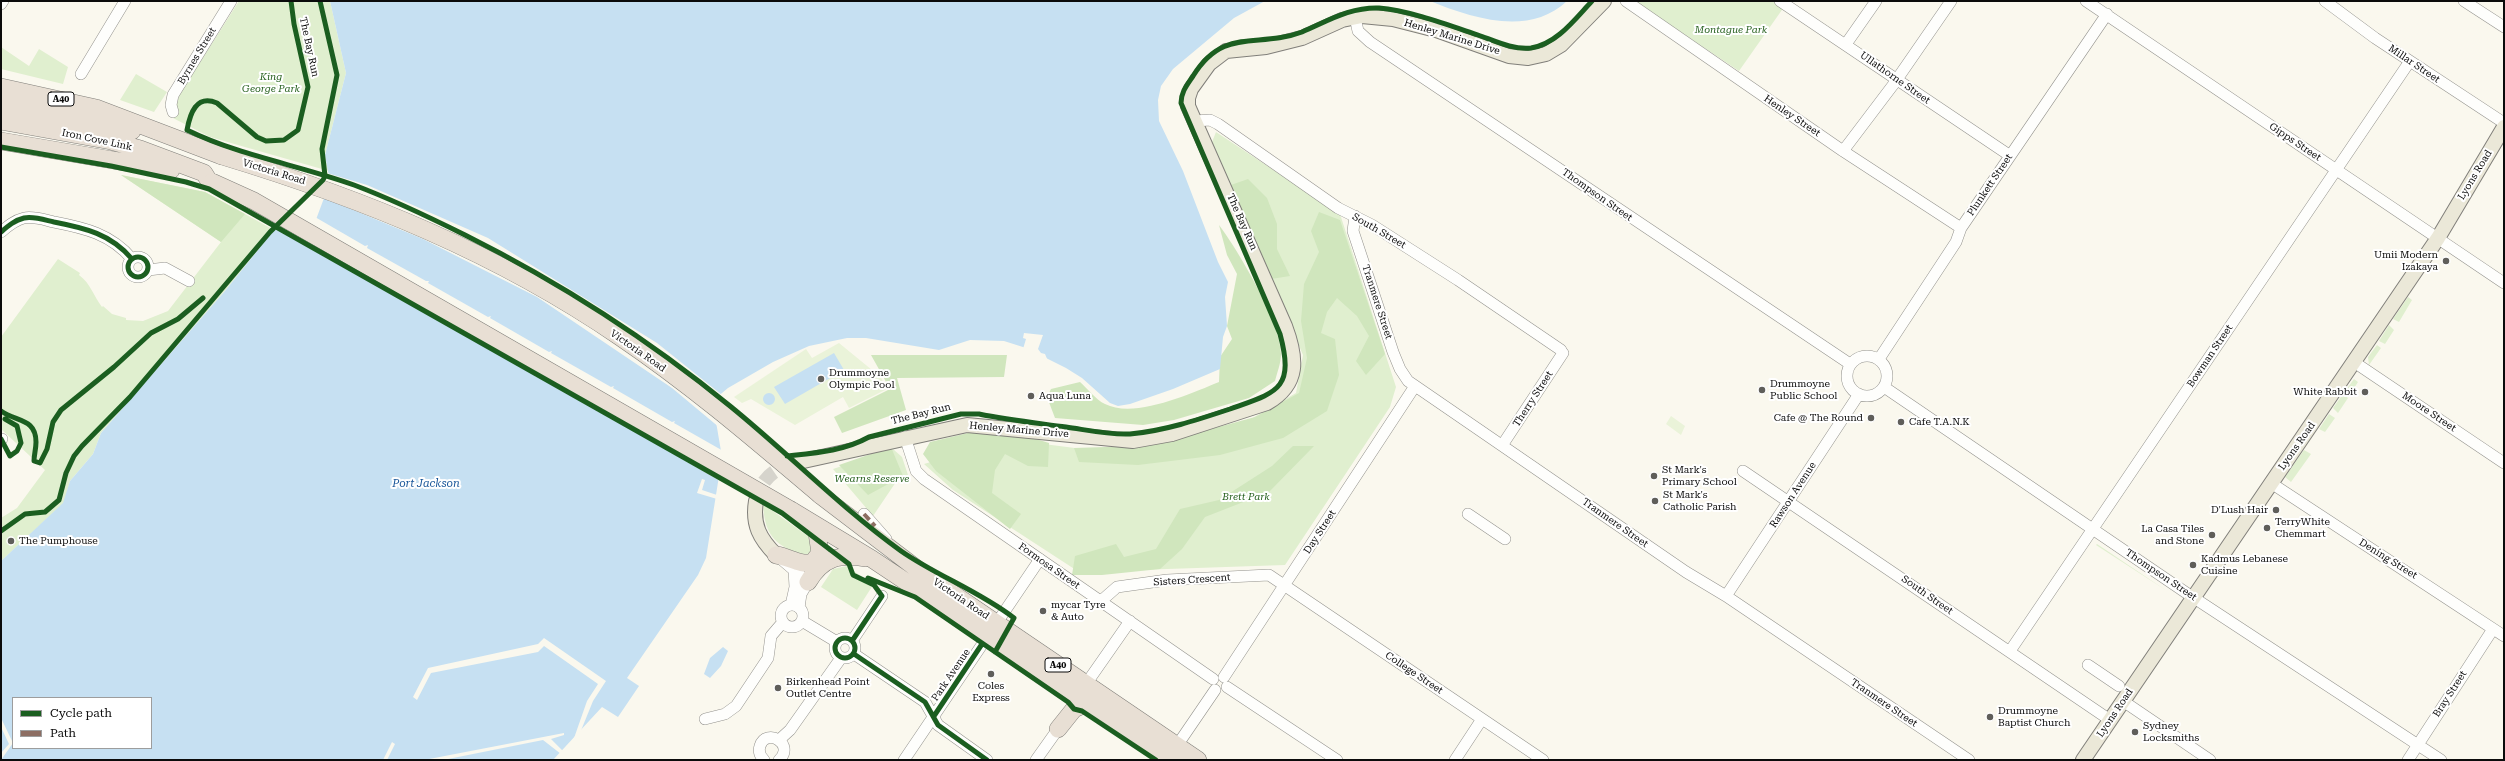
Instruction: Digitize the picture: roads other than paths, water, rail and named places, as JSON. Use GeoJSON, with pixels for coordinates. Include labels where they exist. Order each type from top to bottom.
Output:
{"type":"FeatureCollection","features":[{"type":"Feature","properties":{"kind":"highway","name":"Victoria Road"},"geometry":{"type":"LineString","coordinates":[[1,87],[96,108],[217,154],[355,199],[445,238],[521,276],[619,336],[683,382],[820,495],[921,572],[992,630],[1089,702],[1172,756],[1198,760]]}},
{"type":"Feature","properties":{"kind":"highway","name":"Iron Cove Link"},"geometry":{"type":"LineString","coordinates":[[1,104],[119,127],[202,155],[217,154]]}},
{"type":"Feature","properties":{"kind":"highway","name":"Iron Cove Link"},"geometry":{"type":"LineString","coordinates":[[1,121],[111,141],[140,149],[204,173],[210,181]]}},
{"type":"Feature","properties":{"kind":"highway","name":"Victoria Road"},"geometry":{"type":"LineString","coordinates":[[1,141],[144,164],[210,181],[254,201],[791,510],[992,630],[1086,684],[1172,756]]}},
{"type":"Feature","properties":{"kind":"highway"},"geometry":{"type":"LineString","coordinates":[[776,555],[787,557],[800,563],[813,562],[820,553],[816,526]]}},
{"type":"Feature","properties":{"kind":"highway"},"geometry":{"type":"LineString","coordinates":[[808,582],[820,566],[838,557],[847,555],[872,559]]}},
{"type":"Feature","properties":{"kind":"highway"},"geometry":{"type":"LineString","coordinates":[[1058,729],[1074,709],[1089,702]]}},
{"type":"Feature","properties":{"kind":"main road","name":"Henley Marine Drive"},"geometry":{"type":"LineString","coordinates":[[799,462],[840,455],[905,437],[975,425],[1100,439],[1133,441],[1172,434],[1267,403],[1278,396],[1286,388],[1293,370],[1292,343],[1188,106],[1189,93],[1209,64],[1221,54],[1239,48],[1266,47],[1302,38],[1336,22],[1355,17],[1376,16],[1436,30],[1510,56],[1528,58],[1546,54],[1561,45],[1604,1]]}},
{"type":"Feature","properties":{"kind":"main road","name":"Lyons Road"},"geometry":{"type":"LineString","coordinates":[[2083,760],[2438,238],[2504,127]]}},
{"type":"Feature","properties":{"kind":"main road"},"geometry":{"type":"LineString","coordinates":[[756,501],[755,522],[757,531],[762,540],[776,555]]}},
{"type":"Feature","properties":{"kind":"street"},"geometry":{"type":"LineString","coordinates":[[81,74],[125,1]]}},
{"type":"Feature","properties":{"kind":"street","name":"Byrnes Street"},"geometry":{"type":"LineString","coordinates":[[173,112],[171,105],[173,95],[231,1]]}},
{"type":"Feature","properties":{"kind":"street","name":"Henley Street"},"geometry":{"type":"LineString","coordinates":[[1626,1],[1843,151],[1961,228]]}},
{"type":"Feature","properties":{"kind":"street","name":"Ullathorne Street"},"geometry":{"type":"LineString","coordinates":[[1780,1],[2010,155]]}},
{"type":"Feature","properties":{"kind":"street"},"geometry":{"type":"LineString","coordinates":[[1846,44],[1876,1]]}},
{"type":"Feature","properties":{"kind":"street"},"geometry":{"type":"LineString","coordinates":[[1843,151],[1896,80],[1951,1]]}},
{"type":"Feature","properties":{"kind":"street","name":"Gipps Street"},"geometry":{"type":"LineString","coordinates":[[2086,1],[2504,283]]}},
{"type":"Feature","properties":{"kind":"street","name":"Millar Street"},"geometry":{"type":"LineString","coordinates":[[2325,1],[2410,61],[2504,123]]}},
{"type":"Feature","properties":{"kind":"street"},"geometry":{"type":"LineString","coordinates":[[2464,1],[2504,27]]}},
{"type":"Feature","properties":{"kind":"street","name":"Plunkett Street"},"geometry":{"type":"LineString","coordinates":[[1881,356],[1956,242],[1961,228],[2107,14]]}},
{"type":"Feature","properties":{"kind":"street","name":"Thompson Street"},"geometry":{"type":"LineString","coordinates":[[1355,17],[1358,31],[1370,42],[1850,364]]}},
{"type":"Feature","properties":{"kind":"street","name":"Bowman Street"},"geometry":{"type":"LineString","coordinates":[[2010,651],[2410,61]]}},
{"type":"Feature","properties":{"kind":"street","name":"South Street"},"geometry":{"type":"LineString","coordinates":[[1195,121],[1210,120],[1218,124],[1338,208],[1355,216],[1458,280],[1562,351]]}},
{"type":"Feature","properties":{"kind":"street","name":"Tranmere Street"},"geometry":{"type":"LineString","coordinates":[[1355,216],[1353,231],[1393,352],[1404,377],[1686,572],[1726,596],[1969,760]]}},
{"type":"Feature","properties":{"kind":"street"},"geometry":{"type":"LineString","coordinates":[[1,232],[16,220],[25,218],[77,226],[92,230],[105,236],[132,259]]}},
{"type":"Feature","properties":{"kind":"street"},"geometry":{"type":"LineString","coordinates":[[148,270],[148,264],[144,259],[138,257],[132,259],[128,268],[134,276],[141,277],[148,270],[165,268],[189,280]]}},
{"type":"Feature","properties":{"kind":"street","name":"Therry Street"},"geometry":{"type":"LineString","coordinates":[[1503,444],[1562,351]]}},
{"type":"Feature","properties":{"kind":"street"},"geometry":{"type":"LineString","coordinates":[[1867,355],[1881,356],[1887,375],[1884,387],[1873,395],[1854,392],[1847,382],[1847,369],[1850,364],[1855,359],[1867,355]]}},
{"type":"Feature","properties":{"kind":"street","name":"Moore Street"},"geometry":{"type":"LineString","coordinates":[[2354,362],[2504,463]]}},
{"type":"Feature","properties":{"kind":"street","name":"Day Street"},"geometry":{"type":"LineString","coordinates":[[1172,756],[1286,585],[1415,386]]}},
{"type":"Feature","properties":{"kind":"street","name":"Thompson Street"},"geometry":{"type":"LineString","coordinates":[[1884,387],[2193,597],[2441,760]]}},
{"type":"Feature","properties":{"kind":"street","name":"Rawson Avenue"},"geometry":{"type":"LineString","coordinates":[[1726,596],[1859,394]]}},
{"type":"Feature","properties":{"kind":"street","name":"Formosa Street"},"geometry":{"type":"LineString","coordinates":[[905,437],[916,471],[924,479],[1220,683],[1338,760]]}},
{"type":"Feature","properties":{"kind":"street","name":"South Street"},"geometry":{"type":"LineString","coordinates":[[1743,471],[2110,720]]}},
{"type":"Feature","properties":{"kind":"street","name":"Dening Street"},"geometry":{"type":"LineString","coordinates":[[2271,483],[2504,636]]}},
{"type":"Feature","properties":{"kind":"street"},"geometry":{"type":"LineString","coordinates":[[864,514],[889,541]]}},
{"type":"Feature","properties":{"kind":"street"},"geometry":{"type":"LineString","coordinates":[[1468,514],[1505,539]]}},
{"type":"Feature","properties":{"kind":"street"},"geometry":{"type":"LineString","coordinates":[[705,719],[725,714],[736,706],[768,658],[771,636],[783,622],[782,612],[795,606],[808,582],[776,555]]}},
{"type":"Feature","properties":{"kind":"street","name":"Park Avenue"},"geometry":{"type":"LineString","coordinates":[[904,760],[1040,559]]}},
{"type":"Feature","properties":{"kind":"street"},"geometry":{"type":"LineString","coordinates":[[783,622],[794,626],[802,621],[803,615],[795,606],[794,570]]}},
{"type":"Feature","properties":{"kind":"street","name":"Sisters Crescent"},"geometry":{"type":"LineString","coordinates":[[1101,601],[1117,587],[1167,580],[1269,575],[1286,585]]}},
{"type":"Feature","properties":{"kind":"street","name":"College Street"},"geometry":{"type":"LineString","coordinates":[[1286,585],[1543,760]]}},
{"type":"Feature","properties":{"kind":"street"},"geometry":{"type":"LineString","coordinates":[[852,641],[882,596]]}},
{"type":"Feature","properties":{"kind":"street"},"geometry":{"type":"LineString","coordinates":[[802,621],[837,642]]}},
{"type":"Feature","properties":{"kind":"street"},"geometry":{"type":"LineString","coordinates":[[1086,684],[1130,621]]}},
{"type":"Feature","properties":{"kind":"street","name":"Bray Street"},"geometry":{"type":"LineString","coordinates":[[2408,760],[2493,629]]}},
{"type":"Feature","properties":{"kind":"street"},"geometry":{"type":"LineString","coordinates":[[846,638],[852,641],[855,646],[854,654],[850,658],[841,658],[835,651],[837,642],[846,638]]}},
{"type":"Feature","properties":{"kind":"street"},"geometry":{"type":"LineString","coordinates":[[854,654],[925,702],[938,725],[987,760]]}},
{"type":"Feature","properties":{"kind":"street"},"geometry":{"type":"LineString","coordinates":[[779,740],[790,730],[841,658]]}},
{"type":"Feature","properties":{"kind":"street"},"geometry":{"type":"LineString","coordinates":[[2088,665],[2119,686]]}},
{"type":"Feature","properties":{"kind":"street"},"geometry":{"type":"LineString","coordinates":[[2123,700],[2210,760]]}},
{"type":"Feature","properties":{"kind":"street"},"geometry":{"type":"LineString","coordinates":[[1455,760],[1482,719]]}},
{"type":"Feature","properties":{"kind":"street"},"geometry":{"type":"LineString","coordinates":[[1036,760],[1058,729]]}},
{"type":"Feature","properties":{"kind":"street"},"geometry":{"type":"LineString","coordinates":[[764,760],[759,752],[761,743],[771,737],[779,740],[784,751],[779,760]]}},
{"type":"Feature","properties":{"kind":"water","name":"Port Jackson"},"geometry":{"type":"Polygon","coordinates":[[[330,1],[1265,1],[1234,18],[1173,69],[1161,86],[1158,100],[1159,121],[1183,171],[1218,262],[1228,282],[1225,297],[1227,326],[1223,337],[1220,369],[1173,389],[1130,404],[1118,406],[1110,403],[1082,378],[1066,368],[1026,348],[1004,341],[970,340],[939,350],[866,338],[847,338],[809,346],[773,362],[728,388],[716,398],[714,410],[722,457],[706,558],[698,575],[627,678],[639,686],[618,717],[602,707],[553,760],[1,760],[1,561],[63,503],[70,481],[93,454],[101,433],[225,291],[274,230],[311,233],[330,182],[325,155],[346,73],[330,1]]]}},
{"type":"Feature","properties":{"kind":"water"},"geometry":{"type":"Polygon","coordinates":[[[1430,1],[1567,1],[1552,12],[1535,19],[1500,21],[1464,13],[1430,1]]]}},
{"type":"Feature","properties":{"kind":"water"},"geometry":{"type":"Polygon","coordinates":[[[834,353],[844,370],[785,404],[774,387],[834,353]]]}},
{"type":"Feature","properties":{"kind":"water"},"geometry":{"type":"Polygon","coordinates":[[[767,393],[771,393],[775,399],[771,405],[767,405],[763,401],[763,397],[767,393]]]}},
{"type":"Feature","properties":{"kind":"water"},"geometry":{"type":"Polygon","coordinates":[[[723,647],[728,651],[721,666],[710,678],[704,674],[710,658],[723,647]]]}},
{"type":"Feature","properties":{"kind":"tunnel"},"geometry":{"type":"LineString","coordinates":[[756,501],[761,487],[769,476],[780,468],[795,463]]}},
{"type":"Feature","properties":{"kind":"place","name":"Umii Modern Izakaya"},"geometry":{"type":"Point","coordinates":[2446,261]}},
{"type":"Feature","properties":{"kind":"place","name":"Drummoyne Olympic Pool"},"geometry":{"type":"Point","coordinates":[821,379]}},
{"type":"Feature","properties":{"kind":"place","name":"Drummoyne Public School"},"geometry":{"type":"Point","coordinates":[1762,390]}},
{"type":"Feature","properties":{"kind":"place","name":"White Rabbit"},"geometry":{"type":"Point","coordinates":[2365,392]}},
{"type":"Feature","properties":{"kind":"place","name":"Aqua Luna"},"geometry":{"type":"Point","coordinates":[1031,396]}},
{"type":"Feature","properties":{"kind":"place","name":"Cafe @ The Round"},"geometry":{"type":"Point","coordinates":[1871,418]}},
{"type":"Feature","properties":{"kind":"place","name":"Cafe T.A.N.K"},"geometry":{"type":"Point","coordinates":[1901,422]}},
{"type":"Feature","properties":{"kind":"place","name":"St Mark's Primary School"},"geometry":{"type":"Point","coordinates":[1654,476]}},
{"type":"Feature","properties":{"kind":"place","name":"St Mark's Catholic Parish"},"geometry":{"type":"Point","coordinates":[1655,501]}},
{"type":"Feature","properties":{"kind":"place","name":"D'Lush Hair"},"geometry":{"type":"Point","coordinates":[2276,510]}},
{"type":"Feature","properties":{"kind":"place","name":"TerryWhite Chemmart"},"geometry":{"type":"Point","coordinates":[2267,528]}},
{"type":"Feature","properties":{"kind":"place","name":"La Casa Tiles and Stone"},"geometry":{"type":"Point","coordinates":[2212,535]}},
{"type":"Feature","properties":{"kind":"place","name":"The Pumphouse"},"geometry":{"type":"Point","coordinates":[11,541]}},
{"type":"Feature","properties":{"kind":"place","name":"Kadmus Lebanese Cuisine"},"geometry":{"type":"Point","coordinates":[2193,565]}},
{"type":"Feature","properties":{"kind":"place","name":"mycar Tyre & Auto"},"geometry":{"type":"Point","coordinates":[1043,611]}},
{"type":"Feature","properties":{"kind":"place","name":"Coles Express"},"geometry":{"type":"Point","coordinates":[991,674]}},
{"type":"Feature","properties":{"kind":"place","name":"Birkenhead Point Outlet Centre"},"geometry":{"type":"Point","coordinates":[778,688]}},
{"type":"Feature","properties":{"kind":"place","name":"Drummoyne Baptist Church"},"geometry":{"type":"Point","coordinates":[1990,717]}},
{"type":"Feature","properties":{"kind":"place","name":"Sydney Locksmiths"},"geometry":{"type":"Point","coordinates":[2135,732]}},
{"type":"Feature","properties":{"kind":"park label","name":"Montague Park"},"geometry":{"type":"Point","coordinates":[1731,30]}},
{"type":"Feature","properties":{"kind":"park label","name":"King George Park"},"geometry":{"type":"Point","coordinates":[271,82]}},
{"type":"Feature","properties":{"kind":"park label","name":"Wearns Reserve"},"geometry":{"type":"Point","coordinates":[872,479]}},
{"type":"Feature","properties":{"kind":"park label","name":"Brett Park"},"geometry":{"type":"Point","coordinates":[1246,497]}}]}
